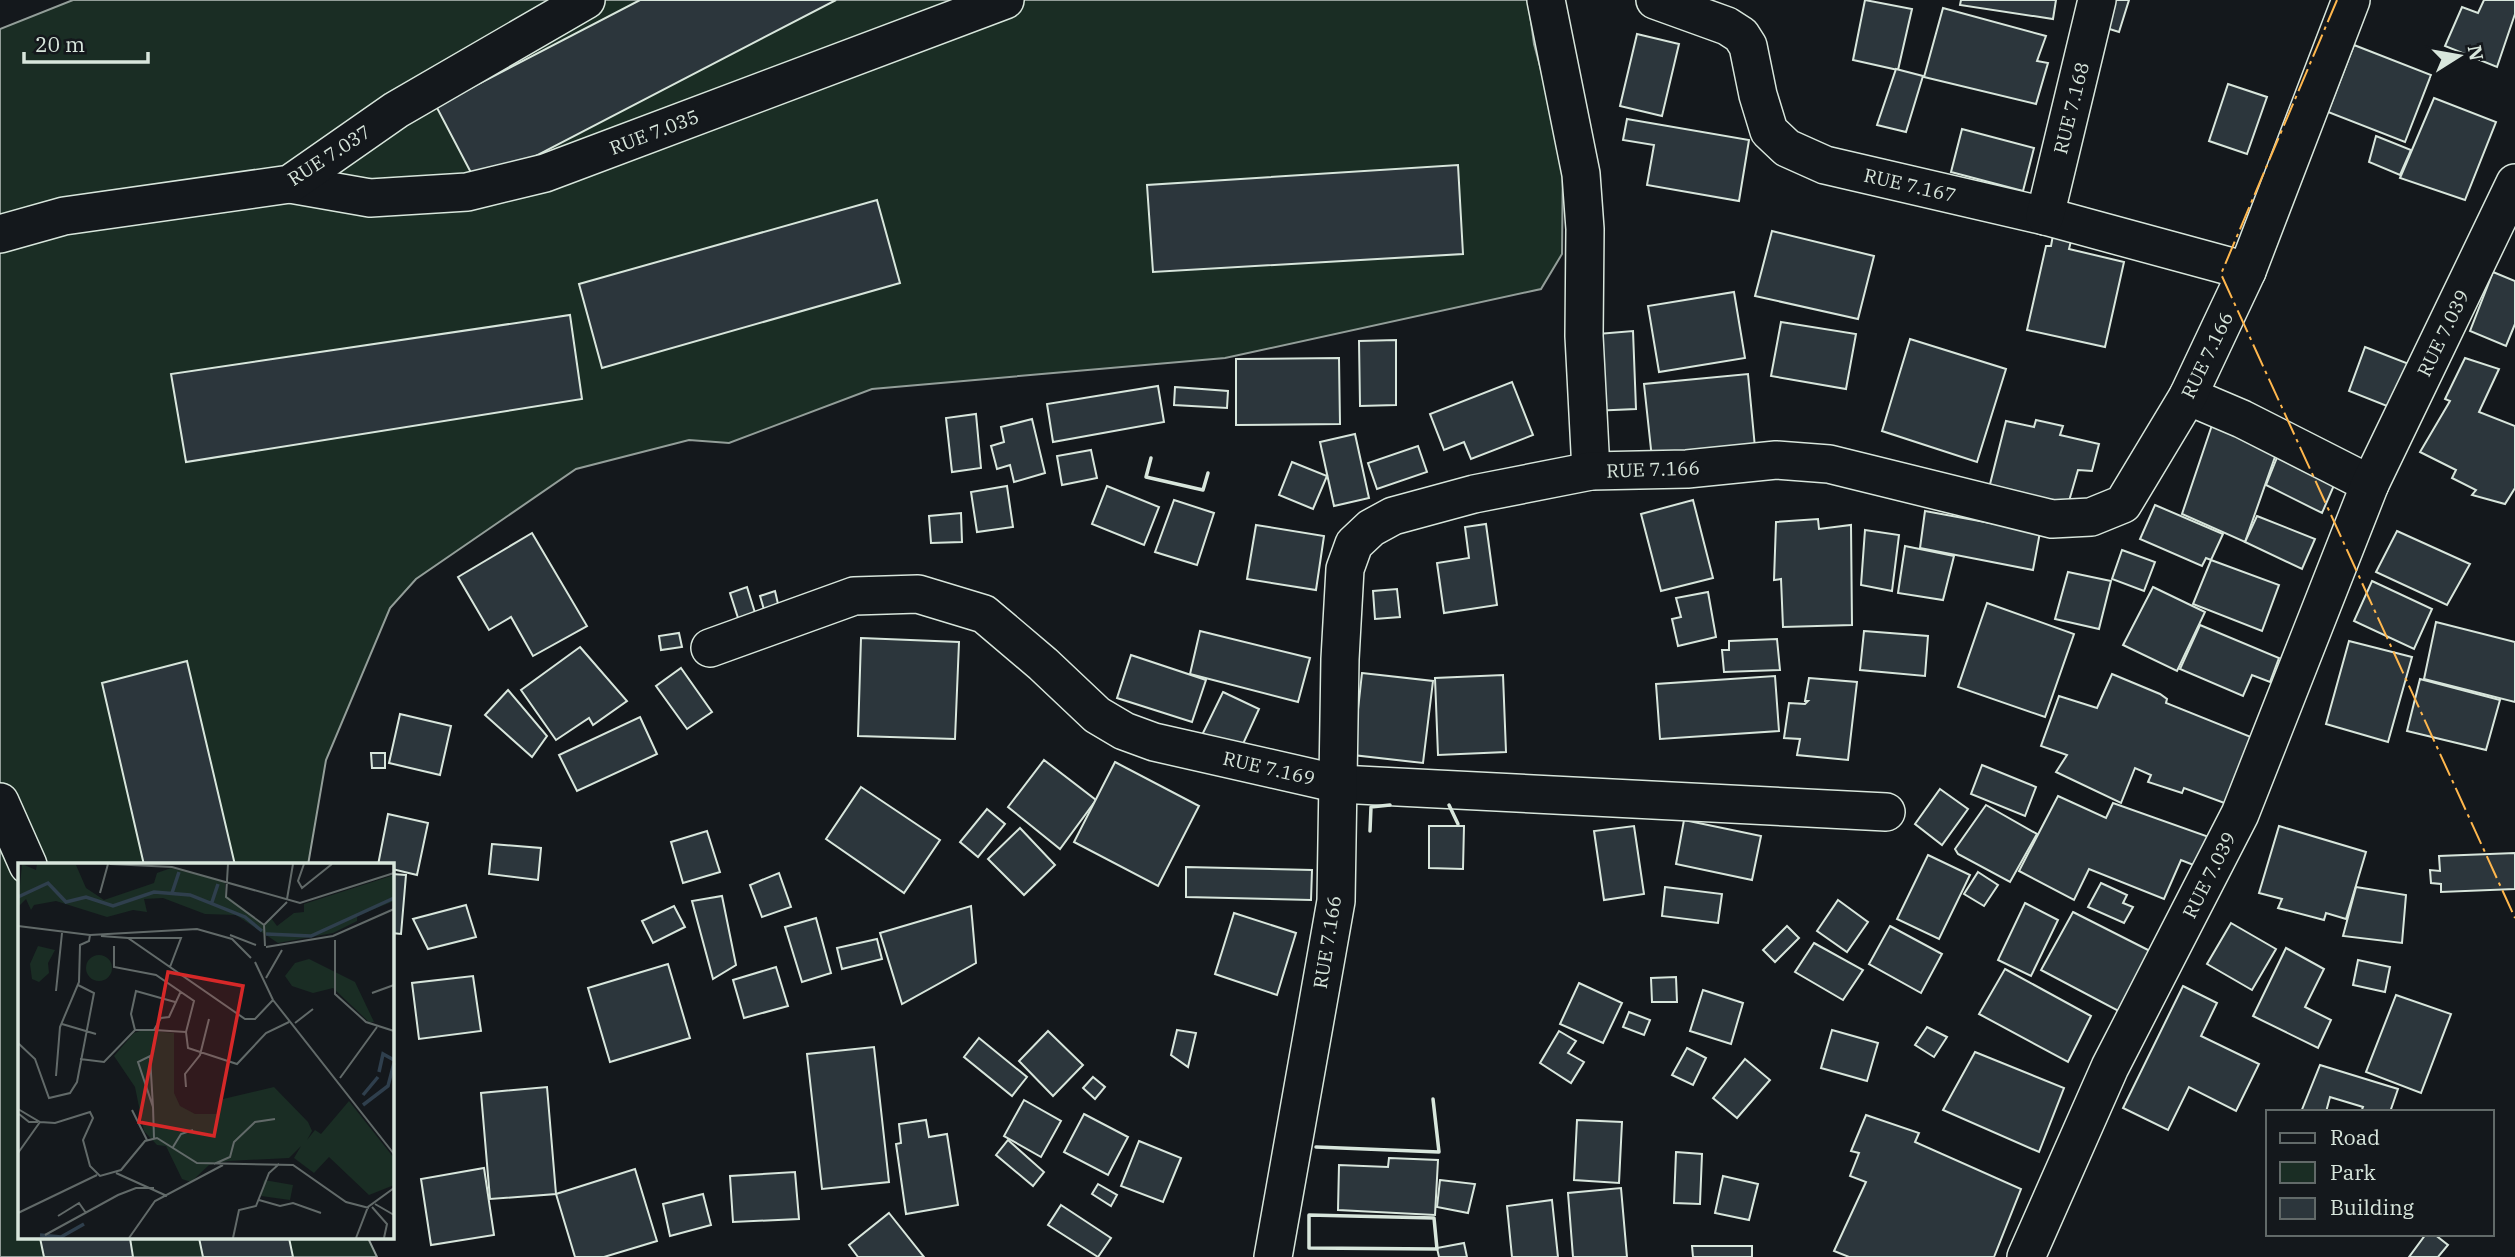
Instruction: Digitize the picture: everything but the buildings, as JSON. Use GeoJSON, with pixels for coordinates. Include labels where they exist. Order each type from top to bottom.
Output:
{"type":"FeatureCollection","features":[{"type":"Feature","properties":{"kind":"street","name":"RUE 7.037"},"geometry":{"type":"LineString","coordinates":[[0,234],[64,216],[290,184],[396,110],[586,0]]}},
{"type":"Feature","properties":{"kind":"street","name":"RUE 7.035"},"geometry":{"type":"LineString","coordinates":[[290,184],[370,198],[467,192],[545,173],[1005,0]]}},
{"type":"Feature","properties":{"kind":"street"},"geometry":{"type":"LineString","coordinates":[[1546,0],[1581,174],[1586,229],[1584,337],[1591,471]]}},
{"type":"Feature","properties":{"kind":"street","name":"RUE 7.167"},"geometry":{"type":"LineString","coordinates":[[1655,0],[1727,26],[1741,35],[1748,46],[1769,131],[1787,148],[1825,165],[2045,216],[2247,271]]}},
{"type":"Feature","properties":{"kind":"street","name":"RUE 7.168"},"geometry":{"type":"LineString","coordinates":[[2045,216],[2097,0]]}},
{"type":"Feature","properties":{"kind":"street","name":"RUE 7.166"},"geometry":{"type":"LineString","coordinates":[[1273,1257],[1336,901],[1340,659],[1345,569],[1354,544],[1371,528],[1393,516],[1474,494],[1591,471],[1687,469],[1776,460],[1829,464],[2052,519],[2091,517],[2123,504],[2188,396],[2247,271],[2351,0]]}},
{"type":"Feature","properties":{"kind":"street","name":"RUE 7.039"},"geometry":{"type":"LineString","coordinates":[[2026,1257],[2110,1068],[2240,814],[2371,484],[2515,183]]}},
{"type":"Feature","properties":{"kind":"street"},"geometry":{"type":"LineString","coordinates":[[2188,396],[2242,419],[2371,484]]}},
{"type":"Feature","properties":{"kind":"street","name":"RUE 7.169"},"geometry":{"type":"LineString","coordinates":[[710,648],[854,596],[918,594],[984,614],[1097,715],[1124,731],[1154,742],[1339,784],[1886,813]]}},
{"type":"Feature","properties":{"kind":"street"},"geometry":{"type":"LineString","coordinates":[[0,802],[27,863]]}},
{"type":"Feature","properties":{"kind":"green space"},"geometry":{"type":"Polygon","coordinates":[[[73,0],[1528,0],[1534,44],[1563,151],[1562,254],[1541,289],[1225,358],[872,389],[729,443],[689,440],[576,469],[416,579],[390,608],[326,760],[308,863],[18,863],[18,1240],[369,1240],[377,1257],[0,1257],[0,29],[73,0]]]}},
{"type":"Feature","properties":{"kind":"wall"},"geometry":{"type":"LineString","coordinates":[[1151,458],[1146,477],[1203,490],[1208,473]]}},
{"type":"Feature","properties":{"kind":"wall"},"geometry":{"type":"LineString","coordinates":[[1370,831],[1371,807],[1390,805]]}},
{"type":"Feature","properties":{"kind":"wall"},"geometry":{"type":"LineString","coordinates":[[1449,805],[1458,824]]}},
{"type":"Feature","properties":{"kind":"wall"},"geometry":{"type":"LineString","coordinates":[[1316,1147],[1439,1152],[1433,1099]]}},
{"type":"Feature","properties":{"kind":"wall"},"geometry":{"type":"LineString","coordinates":[[1309,1215],[1434,1218],[1437,1249],[1309,1248],[1309,1215]]}},
{"type":"Feature","properties":{"kind":"power"},"geometry":{"type":"LineString","coordinates":[[2337,0],[2221,274],[2515,918]]}}]}
